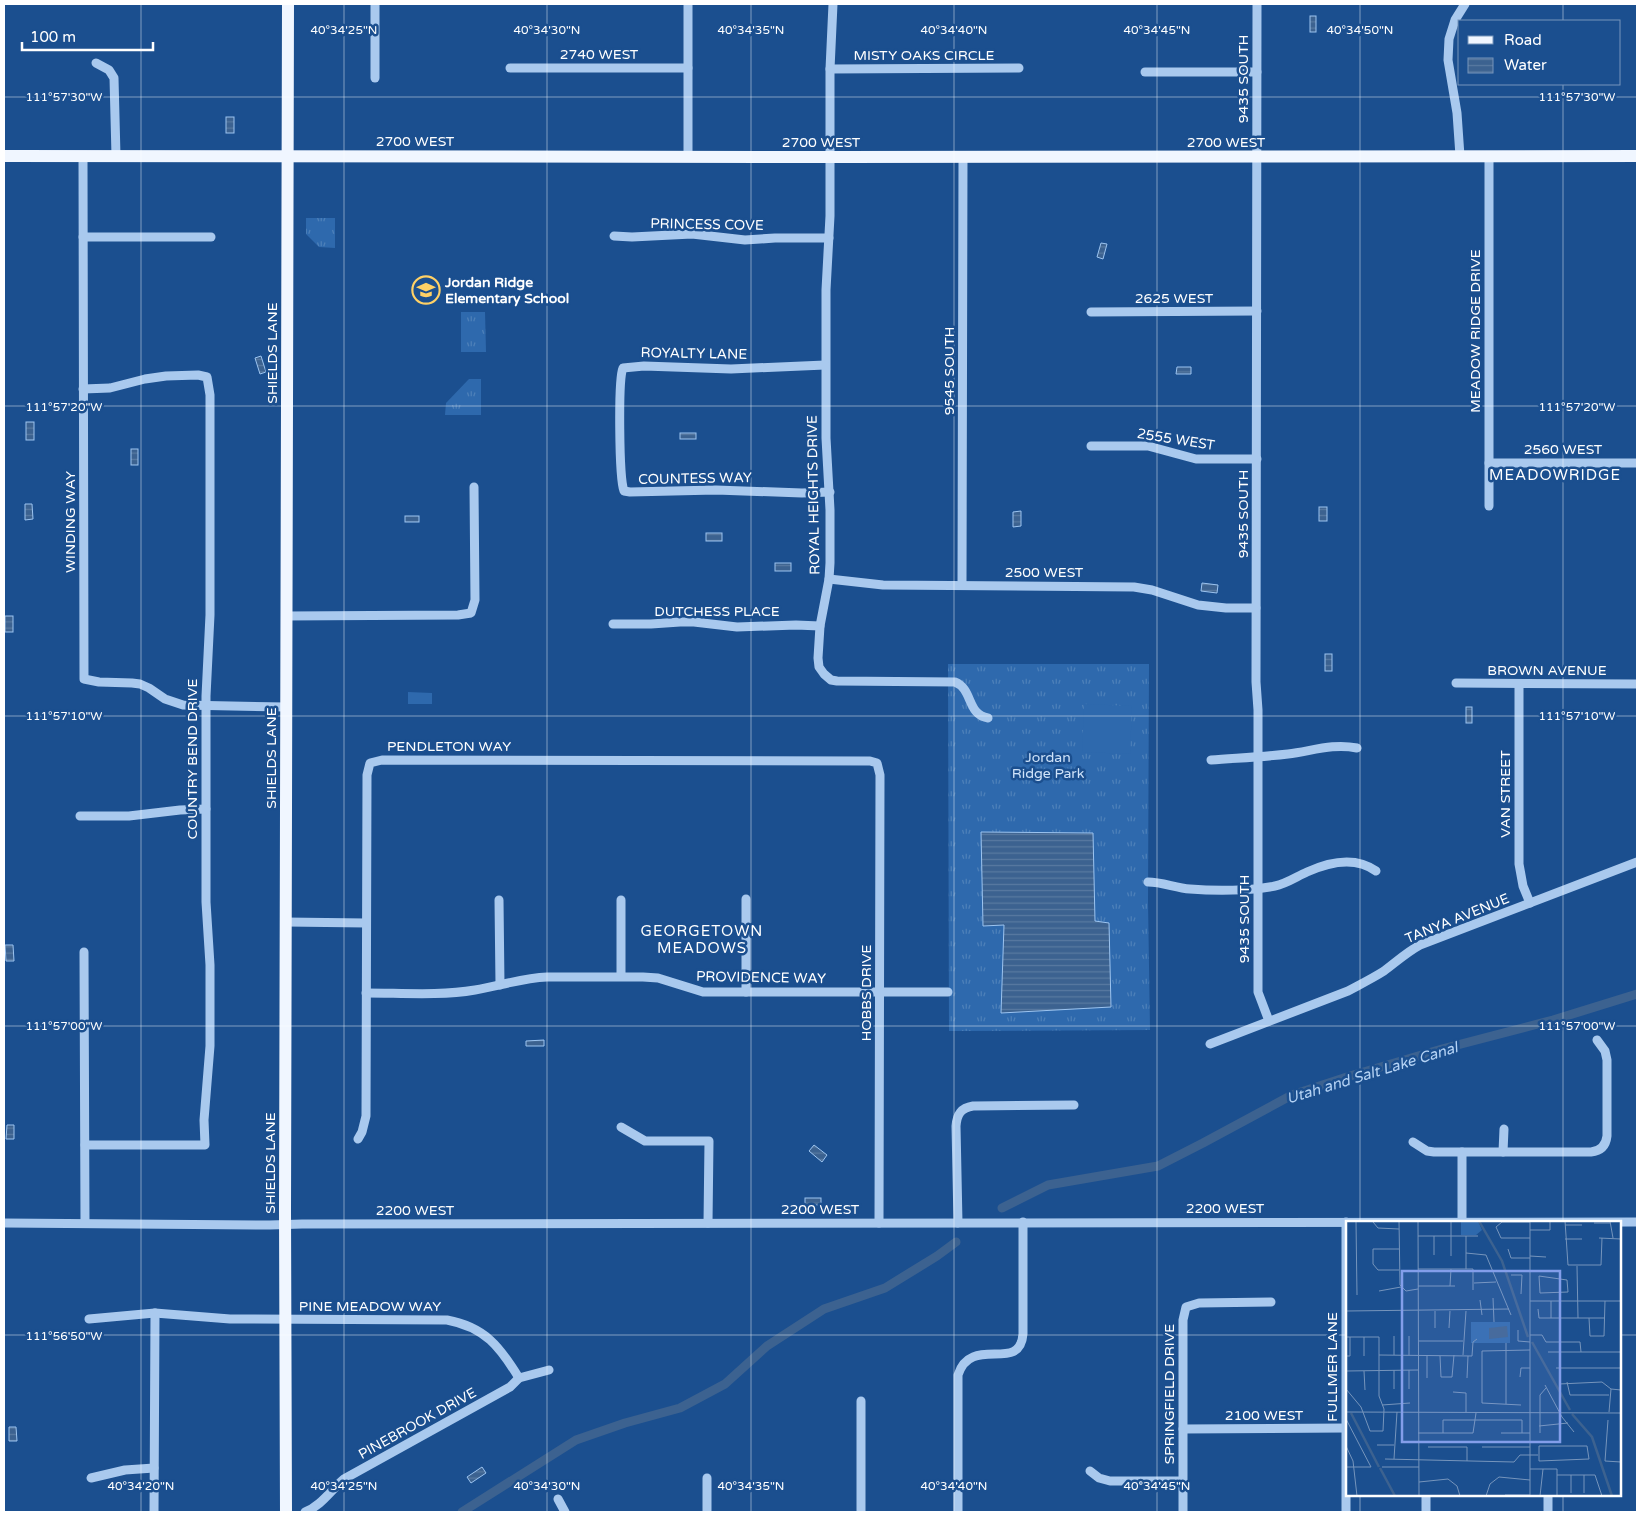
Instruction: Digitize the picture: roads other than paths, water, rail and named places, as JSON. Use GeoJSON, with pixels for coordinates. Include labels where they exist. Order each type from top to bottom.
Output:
{"type":"FeatureCollection","features":[{"type":"Feature","properties":{"kind":"main road","name":"SHIELDS LANE"},"geometry":{"type":"LineString","coordinates":[[286,1512],[288,4]]}},
{"type":"Feature","properties":{"kind":"main road","name":"2700 WEST"},"geometry":{"type":"LineString","coordinates":[[4,156],[1637,156]]}},
{"type":"Feature","properties":{"kind":"street"},"geometry":{"type":"LineString","coordinates":[[375,4],[375,78]]}},
{"type":"Feature","properties":{"kind":"street"},"geometry":{"type":"LineString","coordinates":[[688,4],[688,156]]}},
{"type":"Feature","properties":{"kind":"street","name":"ROYAL HEIGHTS DRIVE"},"geometry":{"type":"LineString","coordinates":[[833,4],[830,69],[829,238],[826,290],[826,438],[830,492],[829,579],[820,626],[819,667],[831,680],[844,682],[955,682],[961,684],[964,688],[976,713],[988,718]]}},
{"type":"Feature","properties":{"kind":"street","name":"9435 SOUTH"},"geometry":{"type":"LineString","coordinates":[[1257,4],[1256,608],[1258,992],[1269,1021]]}},
{"type":"Feature","properties":{"kind":"street"},"geometry":{"type":"LineString","coordinates":[[1460,156],[1457,113],[1448,60],[1449,39],[1455,20],[1466,4]]}},
{"type":"Feature","properties":{"kind":"street"},"geometry":{"type":"LineString","coordinates":[[96,63],[109,70],[114,78],[116,156]]}},
{"type":"Feature","properties":{"kind":"street","name":"2740 WEST"},"geometry":{"type":"LineString","coordinates":[[510,68],[688,68]]}},
{"type":"Feature","properties":{"kind":"street","name":"MISTY OAKS CIRCLE"},"geometry":{"type":"LineString","coordinates":[[830,69],[1019,68]]}},
{"type":"Feature","properties":{"kind":"street"},"geometry":{"type":"LineString","coordinates":[[1144,72],[1256,72]]}},
{"type":"Feature","properties":{"kind":"street","name":"WINDING WAY"},"geometry":{"type":"LineString","coordinates":[[83,156],[84,680],[140,684],[183,706],[286,707]]}},
{"type":"Feature","properties":{"kind":"street","name":"MEADOW RIDGE DRIVE"},"geometry":{"type":"LineString","coordinates":[[1489,156],[1489,506]]}},
{"type":"Feature","properties":{"kind":"street","name":"9545 SOUTH"},"geometry":{"type":"LineString","coordinates":[[962,586],[963,157]]}},
{"type":"Feature","properties":{"kind":"street","name":"PRINCESS COVE"},"geometry":{"type":"LineString","coordinates":[[614,236],[692,234],[740,240],[829,238]]}},
{"type":"Feature","properties":{"kind":"street"},"geometry":{"type":"LineString","coordinates":[[84,237],[211,237]]}},
{"type":"Feature","properties":{"kind":"street","name":"2625 WEST"},"geometry":{"type":"LineString","coordinates":[[1091,312],[1257,311]]}},
{"type":"Feature","properties":{"kind":"street","name":"ROYALTY LANE"},"geometry":{"type":"LineString","coordinates":[[620,429],[620,384],[623,368],[644,366],[731,369],[826,365]]}},
{"type":"Feature","properties":{"kind":"street","name":"COUNTRY BEND DRIVE"},"geometry":{"type":"LineString","coordinates":[[84,389],[110,388],[166,376],[198,375],[207,377],[210,395],[210,615],[206,671],[206,902],[210,951],[210,1046],[204,1120],[205,1145],[84,1145]]}},
{"type":"Feature","properties":{"kind":"street","name":"COUNTESS WAY"},"geometry":{"type":"LineString","coordinates":[[620,429],[620,474],[624,491],[637,493],[716,490],[830,492]]}},
{"type":"Feature","properties":{"kind":"street","name":"2555 WEST"},"geometry":{"type":"LineString","coordinates":[[1091,446],[1148,446],[1196,459],[1256,460]]}},
{"type":"Feature","properties":{"kind":"street","name":"2560 WEST"},"geometry":{"type":"LineString","coordinates":[[1489,463],[1637,463]]}},
{"type":"Feature","properties":{"kind":"street"},"geometry":{"type":"LineString","coordinates":[[286,616],[458,615],[471,613],[475,600],[474,487]]}},
{"type":"Feature","properties":{"kind":"street","name":"2500 WEST"},"geometry":{"type":"LineString","coordinates":[[829,579],[883,585],[1134,587],[1168,594],[1198,604],[1226,608],[1256,608]]}},
{"type":"Feature","properties":{"kind":"street","name":"DUTCHESS PLACE"},"geometry":{"type":"LineString","coordinates":[[613,624],[694,622],[737,627],[820,626]]}},
{"type":"Feature","properties":{"kind":"street","name":"BROWN AVENUE"},"geometry":{"type":"LineString","coordinates":[[1456,683],[1637,684]]}},
{"type":"Feature","properties":{"kind":"street","name":"VAN STREET"},"geometry":{"type":"LineString","coordinates":[[1519,684],[1519,864],[1523,886],[1530,903]]}},
{"type":"Feature","properties":{"kind":"street"},"geometry":{"type":"LineString","coordinates":[[1211,760],[1289,754],[1331,746],[1357,748]]}},
{"type":"Feature","properties":{"kind":"street","name":"PENDLETON WAY"},"geometry":{"type":"LineString","coordinates":[[358,1139],[366,1116],[367,776],[370,763],[376,761],[864,760],[877,763]]}},
{"type":"Feature","properties":{"kind":"street","name":"HOBBS DRIVE"},"geometry":{"type":"LineString","coordinates":[[877,763],[880,775],[879,1223]]}},
{"type":"Feature","properties":{"kind":"street"},"geometry":{"type":"LineString","coordinates":[[80,816],[129,816],[206,809]]}},
{"type":"Feature","properties":{"kind":"street","name":"TANYA AVENUE"},"geometry":{"type":"LineString","coordinates":[[1210,1044],[1334,997],[1366,982],[1420,945],[1637,862]]}},
{"type":"Feature","properties":{"kind":"street"},"geometry":{"type":"LineString","coordinates":[[1148,882],[1158,882],[1188,889],[1258,888],[1276,886],[1321,866],[1334,864],[1360,863],[1376,871]]}},
{"type":"Feature","properties":{"kind":"street"},"geometry":{"type":"LineString","coordinates":[[746,899],[746,992]]}},
{"type":"Feature","properties":{"kind":"street"},"geometry":{"type":"LineString","coordinates":[[499,900],[500,985]]}},
{"type":"Feature","properties":{"kind":"street"},"geometry":{"type":"LineString","coordinates":[[621,900],[622,976]]}},
{"type":"Feature","properties":{"kind":"street"},"geometry":{"type":"LineString","coordinates":[[286,922],[366,922]]}},
{"type":"Feature","properties":{"kind":"street"},"geometry":{"type":"LineString","coordinates":[[84,952],[85,1223]]}},
{"type":"Feature","properties":{"kind":"street","name":"PROVIDENCE WAY"},"geometry":{"type":"LineString","coordinates":[[366,992],[461,992],[532,977],[622,976],[658,978],[703,992],[948,992]]}},
{"type":"Feature","properties":{"kind":"street"},"geometry":{"type":"LineString","coordinates":[[1412,1142],[1431,1152],[1591,1152],[1603,1147],[1608,1136],[1608,1064],[1606,1055],[1597,1040]]}},
{"type":"Feature","properties":{"kind":"street"},"geometry":{"type":"LineString","coordinates":[[958,1223],[956,1126],[962,1110],[973,1106],[1074,1105]]}},
{"type":"Feature","properties":{"kind":"street"},"geometry":{"type":"LineString","coordinates":[[622,1127],[645,1141],[709,1141],[708,1223]]}},
{"type":"Feature","properties":{"kind":"street"},"geometry":{"type":"LineString","coordinates":[[1503,1152],[1504,1129]]}},
{"type":"Feature","properties":{"kind":"street"},"geometry":{"type":"LineString","coordinates":[[1462,1152],[1462,1221]]}},
{"type":"Feature","properties":{"kind":"street"},"geometry":{"type":"LineString","coordinates":[[958,1512],[958,1375],[965,1362],[973,1356],[1011,1353],[1022,1342],[1023,1222]]}},
{"type":"Feature","properties":{"kind":"street","name":"2200 WEST"},"geometry":{"type":"LineString","coordinates":[[4,1223],[285,1225],[1346,1222]]}},
{"type":"Feature","properties":{"kind":"street","name":"FULLMER LANE"},"geometry":{"type":"LineString","coordinates":[[1346,1222],[1346,1512]]}},
{"type":"Feature","properties":{"kind":"street","name":"2200 WEST"},"geometry":{"type":"LineString","coordinates":[[1621,1222],[1637,1222]]}},
{"type":"Feature","properties":{"kind":"street","name":"SPRINGFIELD DRIVE"},"geometry":{"type":"LineString","coordinates":[[1183,1512],[1183,1320],[1186,1307],[1199,1303],[1272,1302]]}},
{"type":"Feature","properties":{"kind":"street"},"geometry":{"type":"LineString","coordinates":[[154,1312],[154,1512]]}},
{"type":"Feature","properties":{"kind":"street","name":"PINE MEADOW WAY"},"geometry":{"type":"LineString","coordinates":[[89,1319],[154,1312],[230,1319],[437,1320],[456,1322],[474,1328],[490,1339],[503,1353],[519,1378]]}},
{"type":"Feature","properties":{"kind":"street","name":"PINEBROOK DRIVE"},"geometry":{"type":"LineString","coordinates":[[305,1512],[319,1504],[344,1479],[510,1387],[519,1378],[549,1370]]}},
{"type":"Feature","properties":{"kind":"street"},"geometry":{"type":"LineString","coordinates":[[861,1401],[861,1512]]}},
{"type":"Feature","properties":{"kind":"street","name":"2100 WEST"},"geometry":{"type":"LineString","coordinates":[[1183,1429],[1346,1428]]}},
{"type":"Feature","properties":{"kind":"street"},"geometry":{"type":"LineString","coordinates":[[91,1478],[125,1470],[154,1468]]}},
{"type":"Feature","properties":{"kind":"street"},"geometry":{"type":"LineString","coordinates":[[1090,1471],[1099,1478],[1110,1482],[1183,1482]]}},
{"type":"Feature","properties":{"kind":"street"},"geometry":{"type":"LineString","coordinates":[[707,1478],[707,1512]]}},
{"type":"Feature","properties":{"kind":"street"},"geometry":{"type":"LineString","coordinates":[[1426,1496],[1426,1512]]}},
{"type":"Feature","properties":{"kind":"street"},"geometry":{"type":"LineString","coordinates":[[1548,1496],[1548,1512]]}},
{"type":"Feature","properties":{"kind":"street"},"geometry":{"type":"LineString","coordinates":[[558,1499],[566,1512]]}},
{"type":"Feature","properties":{"kind":"water"},"geometry":{"type":"Polygon","coordinates":[[[1310,16],[1316,16],[1316,32],[1310,32],[1310,16]]]}},
{"type":"Feature","properties":{"kind":"water"},"geometry":{"type":"Polygon","coordinates":[[[226,117],[234,117],[234,133],[226,133],[226,117]]]}},
{"type":"Feature","properties":{"kind":"water"},"geometry":{"type":"Polygon","coordinates":[[[1101,243],[1107,244],[1103,259],[1097,257],[1101,243]]]}},
{"type":"Feature","properties":{"kind":"water"},"geometry":{"type":"Polygon","coordinates":[[[261,356],[266,372],[260,374],[255,358],[261,356]]]}},
{"type":"Feature","properties":{"kind":"water"},"geometry":{"type":"Polygon","coordinates":[[[1177,367],[1191,367],[1191,374],[1176,374],[1177,367]]]}},
{"type":"Feature","properties":{"kind":"water"},"geometry":{"type":"Polygon","coordinates":[[[26,422],[34,422],[34,440],[26,440],[26,422]]]}},
{"type":"Feature","properties":{"kind":"water"},"geometry":{"type":"Polygon","coordinates":[[[680,433],[696,433],[696,439],[680,439],[680,433]]]}},
{"type":"Feature","properties":{"kind":"water"},"geometry":{"type":"Polygon","coordinates":[[[131,449],[138,449],[138,465],[131,465],[131,449]]]}},
{"type":"Feature","properties":{"kind":"water"},"geometry":{"type":"Polygon","coordinates":[[[25,504],[32,504],[33,519],[25,520],[25,504]]]}},
{"type":"Feature","properties":{"kind":"water"},"geometry":{"type":"Polygon","coordinates":[[[1319,507],[1327,507],[1327,521],[1319,521],[1319,507]]]}},
{"type":"Feature","properties":{"kind":"water"},"geometry":{"type":"Polygon","coordinates":[[[1021,511],[1021,526],[1013,527],[1013,512],[1021,511]]]}},
{"type":"Feature","properties":{"kind":"water"},"geometry":{"type":"Polygon","coordinates":[[[405,516],[419,516],[419,522],[405,522],[405,516]]]}},
{"type":"Feature","properties":{"kind":"water"},"geometry":{"type":"Polygon","coordinates":[[[706,533],[722,533],[722,541],[706,541],[706,533]]]}},
{"type":"Feature","properties":{"kind":"water"},"geometry":{"type":"Polygon","coordinates":[[[775,563],[791,563],[791,571],[775,571],[775,563]]]}},
{"type":"Feature","properties":{"kind":"water"},"geometry":{"type":"Polygon","coordinates":[[[1202,583],[1218,585],[1217,593],[1201,591],[1202,583]]]}},
{"type":"Feature","properties":{"kind":"water"},"geometry":{"type":"Polygon","coordinates":[[[5,616],[13,616],[13,632],[5,632],[5,616]]]}},
{"type":"Feature","properties":{"kind":"water"},"geometry":{"type":"Polygon","coordinates":[[[1325,654],[1332,654],[1332,671],[1325,671],[1325,654]]]}},
{"type":"Feature","properties":{"kind":"water"},"geometry":{"type":"Polygon","coordinates":[[[1466,707],[1472,707],[1472,723],[1466,723],[1466,707]]]}},
{"type":"Feature","properties":{"kind":"water"},"geometry":{"type":"Polygon","coordinates":[[[981,832],[1093,833],[1095,921],[1109,923],[1111,1007],[1001,1013],[1004,925],[983,926],[981,832]]]}},
{"type":"Feature","properties":{"kind":"water"},"geometry":{"type":"Polygon","coordinates":[[[5,945],[13,945],[14,961],[6,961],[5,945]]]}},
{"type":"Feature","properties":{"kind":"water"},"geometry":{"type":"Polygon","coordinates":[[[544,1040],[544,1046],[526,1046],[526,1041],[544,1040]]]}},
{"type":"Feature","properties":{"kind":"water"},"geometry":{"type":"Polygon","coordinates":[[[7,1125],[14,1125],[14,1139],[6,1139],[7,1125]]]}},
{"type":"Feature","properties":{"kind":"water"},"geometry":{"type":"Polygon","coordinates":[[[814,1145],[827,1155],[822,1162],[809,1151],[814,1145]]]}},
{"type":"Feature","properties":{"kind":"water"},"geometry":{"type":"Polygon","coordinates":[[[805,1198],[821,1198],[821,1205],[805,1205],[805,1198]]]}},
{"type":"Feature","properties":{"kind":"water"},"geometry":{"type":"Polygon","coordinates":[[[9,1427],[16,1427],[17,1441],[9,1441],[9,1427]]]}},
{"type":"Feature","properties":{"kind":"water"},"geometry":{"type":"Polygon","coordinates":[[[482,1467],[486,1473],[471,1483],[467,1477],[482,1467]]]}},
{"type":"Feature","properties":{"kind":"waterway","name":"Utah and Salt Lake Canal"},"geometry":{"type":"LineString","coordinates":[[1002,1208],[1048,1185],[1158,1166],[1292,1095],[1442,1049],[1553,1020],[1637,994]]}},
{"type":"Feature","properties":{"kind":"waterway","name":"Utah and Salt Lake Canal"},"geometry":{"type":"LineString","coordinates":[[462,1512],[576,1440],[625,1423],[680,1408],[725,1384],[767,1346],[824,1309],[885,1288],[956,1242]]}},
{"type":"Feature","properties":{"kind":"place","name":"Jordan Ridge Elementary School"},"geometry":{"type":"Point","coordinates":[426,290]}},
{"type":"Feature","properties":{"kind":"district","name":"MEADOWRIDGE"},"geometry":{"type":"Point","coordinates":[1555,475]}},
{"type":"Feature","properties":{"kind":"district","name":"GEORGETOWN MEADOWS"},"geometry":{"type":"Point","coordinates":[702,940]}},
{"type":"Feature","properties":{"kind":"park label","name":"Jordan Ridge Park"},"geometry":{"type":"Point","coordinates":[1048,766]}}]}
